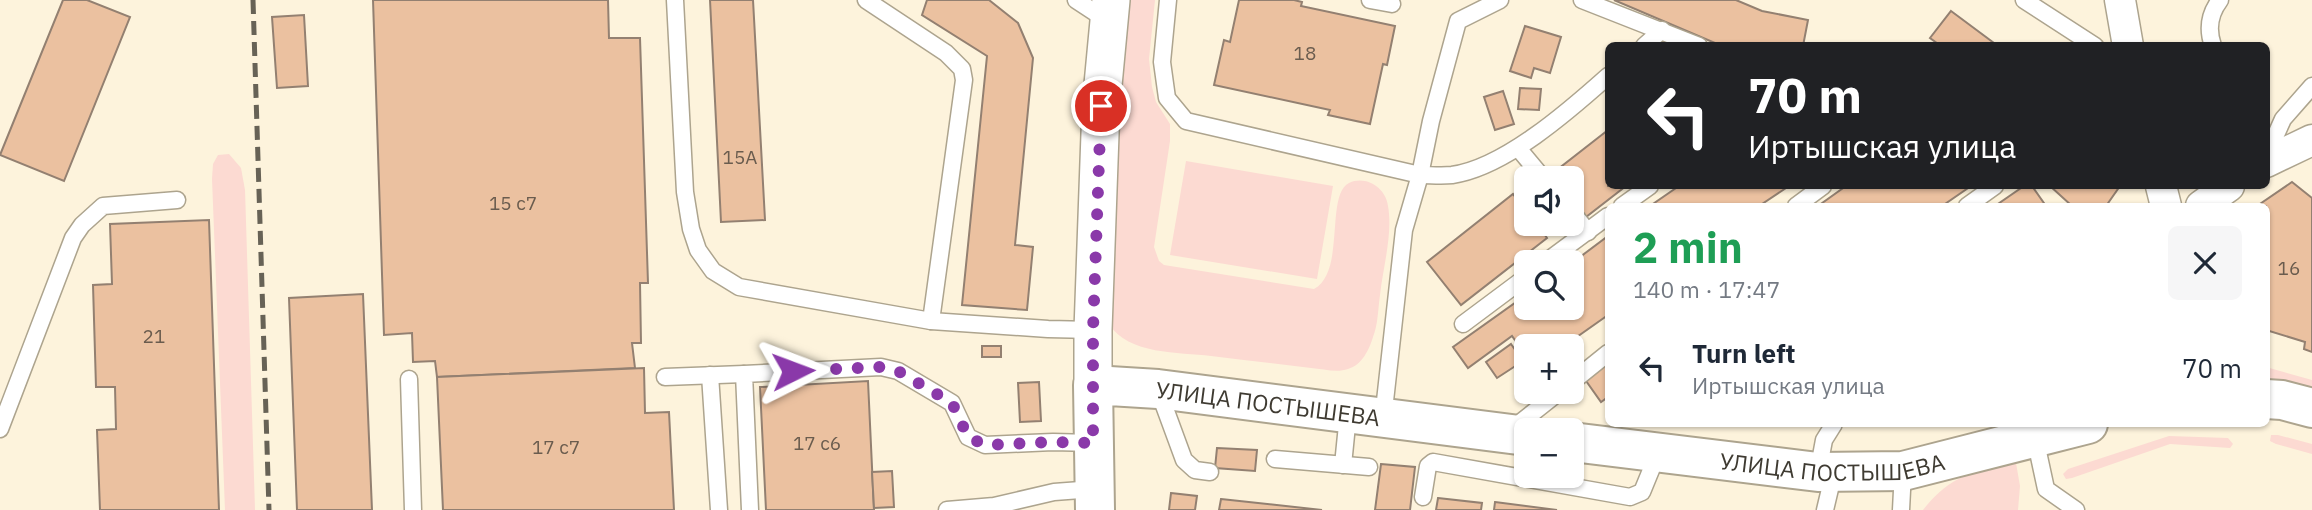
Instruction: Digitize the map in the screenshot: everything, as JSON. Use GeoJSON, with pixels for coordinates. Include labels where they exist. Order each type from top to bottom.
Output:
{"type":"FeatureCollection","features":[{"type":"Feature","properties":{"kind":"main road","name":"УЛИЦА ПОСТЫШЕВА"},"geometry":{"type":"LineString","coordinates":[[1093,385],[1158,389],[1514,435]]}},
{"type":"Feature","properties":{"kind":"main road"},"geometry":{"type":"LineString","coordinates":[[1093,385],[1094,500]]}},
{"type":"Feature","properties":{"kind":"main road"},"geometry":{"type":"LineString","coordinates":[[2270,399],[2312,408]]}},
{"type":"Feature","properties":{"kind":"main road","name":"УЛИЦА ПОСТЫШЕВА"},"geometry":{"type":"LineString","coordinates":[[1584,441],[1615,439],[1658,453],[1826,472],[1903,471],[2074,427]]}},
{"type":"Feature","properties":{"kind":"street"},"geometry":{"type":"LineString","coordinates":[[2120,0],[2127,42]]}},
{"type":"Feature","properties":{"kind":"street"},"geometry":{"type":"LineString","coordinates":[[1093,385],[1101,106],[1110,10]]}},
{"type":"Feature","properties":{"kind":"street"},"geometry":{"type":"LineString","coordinates":[[2272,145],[2312,140]]}},
{"type":"Feature","properties":{"kind":"street"},"geometry":{"type":"LineString","coordinates":[[2205,203],[2224,189]]}},
{"type":"Feature","properties":{"kind":"lane"},"geometry":{"type":"LineString","coordinates":[[675,0],[685,192],[691,229],[698,250],[713,271],[739,287],[931,321],[1093,330]]}},
{"type":"Feature","properties":{"kind":"lane"},"geometry":{"type":"LineString","coordinates":[[866,0],[946,53],[962,69],[964,80],[931,321]]}},
{"type":"Feature","properties":{"kind":"lane"},"geometry":{"type":"LineString","coordinates":[[1076,0],[1110,10]]}},
{"type":"Feature","properties":{"kind":"lane"},"geometry":{"type":"LineString","coordinates":[[1168,0],[1162,62],[1167,98],[1186,121],[1420,175],[1453,175],[1482,166],[1518,148],[1605,78]]}},
{"type":"Feature","properties":{"kind":"lane"},"geometry":{"type":"LineString","coordinates":[[1370,0],[1392,4]]}},
{"type":"Feature","properties":{"kind":"lane"},"geometry":{"type":"LineString","coordinates":[[1343,465],[1365,417],[1404,230],[1458,21],[1500,0]]}},
{"type":"Feature","properties":{"kind":"lane"},"geometry":{"type":"LineString","coordinates":[[1582,0],[1690,42]]}},
{"type":"Feature","properties":{"kind":"lane"},"geometry":{"type":"LineString","coordinates":[[2024,0],[2089,42]]}},
{"type":"Feature","properties":{"kind":"lane"},"geometry":{"type":"LineString","coordinates":[[2212,42],[2210,29],[2212,11],[2220,0]]}},
{"type":"Feature","properties":{"kind":"lane"},"geometry":{"type":"LineString","coordinates":[[1648,42],[1662,30]]}},
{"type":"Feature","properties":{"kind":"lane"},"geometry":{"type":"LineString","coordinates":[[2272,145],[2283,119],[2312,86]]}},
{"type":"Feature","properties":{"kind":"lane"},"geometry":{"type":"LineString","coordinates":[[1518,148],[1534,166]]}},
{"type":"Feature","properties":{"kind":"lane"},"geometry":{"type":"LineString","coordinates":[[1626,203],[1646,189]]}},
{"type":"Feature","properties":{"kind":"lane"},"geometry":{"type":"LineString","coordinates":[[1800,203],[1819,189]]}},
{"type":"Feature","properties":{"kind":"lane"},"geometry":{"type":"LineString","coordinates":[[1970,203],[1992,189]]}},
{"type":"Feature","properties":{"kind":"lane"},"geometry":{"type":"LineString","coordinates":[[0,429],[73,238],[82,225],[103,206],[177,200]]}},
{"type":"Feature","properties":{"kind":"lane"},"geometry":{"type":"LineString","coordinates":[[1563,250],[1605,218]]}},
{"type":"Feature","properties":{"kind":"lane"},"geometry":{"type":"LineString","coordinates":[[1584,227],[1588,232]]}},
{"type":"Feature","properties":{"kind":"lane"},"geometry":{"type":"LineString","coordinates":[[1463,324],[1514,286]]}},
{"type":"Feature","properties":{"kind":"lane"},"geometry":{"type":"LineString","coordinates":[[1584,373],[1605,356]]}},
{"type":"Feature","properties":{"kind":"lane"},"geometry":{"type":"LineString","coordinates":[[665,377],[881,367],[898,371],[952,403],[968,437],[985,445],[1093,443]]}},
{"type":"Feature","properties":{"kind":"lane"},"geometry":{"type":"LineString","coordinates":[[744,374],[750,510]]}},
{"type":"Feature","properties":{"kind":"lane"},"geometry":{"type":"LineString","coordinates":[[710,375],[719,510]]}},
{"type":"Feature","properties":{"kind":"lane"},"geometry":{"type":"LineString","coordinates":[[409,379],[413,510]]}},
{"type":"Feature","properties":{"kind":"lane"},"geometry":{"type":"LineString","coordinates":[[1158,389],[1184,460],[1195,470],[1210,472]]}},
{"type":"Feature","properties":{"kind":"lane"},"geometry":{"type":"LineString","coordinates":[[1533,418],[1547,404]]}},
{"type":"Feature","properties":{"kind":"lane"},"geometry":{"type":"LineString","coordinates":[[1825,510],[1824,440],[1832,427]]}},
{"type":"Feature","properties":{"kind":"lane"},"geometry":{"type":"LineString","coordinates":[[2034,436],[2046,489],[2076,510]]}},
{"type":"Feature","properties":{"kind":"lane"},"geometry":{"type":"LineString","coordinates":[[1423,497],[1428,466],[1433,462],[1630,497],[1642,492],[1658,453]]}},
{"type":"Feature","properties":{"kind":"lane"},"geometry":{"type":"LineString","coordinates":[[1275,459],[1369,467]]}},
{"type":"Feature","properties":{"kind":"lane"},"geometry":{"type":"LineString","coordinates":[[1901,510],[1903,471]]}},
{"type":"Feature","properties":{"kind":"lane"},"geometry":{"type":"LineString","coordinates":[[947,510],[993,508],[1054,492],[1094,500]]}},
{"type":"Feature","properties":{"kind":"shaded area"},"geometry":{"type":"Polygon","coordinates":[[[1125,0],[1155,0],[1149,59],[1152,87],[1156,102],[1170,124],[1170,141],[1154,247],[1159,261],[1164,265],[1314,289],[1324,280],[1330,267],[1338,202],[1342,190],[1349,183],[1362,181],[1374,185],[1383,194],[1388,206],[1389,228],[1377,322],[1367,352],[1353,367],[1330,370],[1155,350],[1128,342],[1109,324],[1125,0]]]}},
{"type":"Feature","properties":{"kind":"shaded area"},"geometry":{"type":"Polygon","coordinates":[[[229,154],[241,168],[245,190],[255,510],[225,510],[212,179],[213,164],[218,155],[229,154]]]}},
{"type":"Feature","properties":{"kind":"shaded area"},"geometry":{"type":"Polygon","coordinates":[[[1186,161],[1333,186],[1317,279],[1170,255],[1186,161]]]}},
{"type":"Feature","properties":{"kind":"shaded area"},"geometry":{"type":"Polygon","coordinates":[[[2270,368],[2312,380],[2312,391],[2270,379],[2270,368]]]}},
{"type":"Feature","properties":{"kind":"shaded area"},"geometry":{"type":"Polygon","coordinates":[[[2271,435],[2312,444],[2312,454],[2276,444],[2270,441],[2271,435]]]}},
{"type":"Feature","properties":{"kind":"shaded area"},"geometry":{"type":"Polygon","coordinates":[[[2169,436],[2228,438],[2233,444],[2230,448],[2170,444],[2072,478],[2066,479],[2063,474],[2068,469],[2169,436]]]}},
{"type":"Feature","properties":{"kind":"shaded area"},"geometry":{"type":"Polygon","coordinates":[[[2011,462],[2016,463],[2020,486],[2018,510],[1923,510],[1943,489],[1962,477],[2011,462]]]}},
{"type":"Feature","properties":{"kind":"building"},"geometry":{"type":"Polygon","coordinates":[[[63,0],[87,0],[130,17],[64,181],[0,155],[63,0]]]}},
{"type":"Feature","properties":{"kind":"building"},"geometry":{"type":"Polygon","coordinates":[[[373,0],[608,0],[609,38],[640,38],[648,283],[640,283],[641,343],[632,343],[635,368],[437,377],[435,361],[413,362],[412,333],[384,335],[373,0]]]}},
{"type":"Feature","properties":{"kind":"building"},"geometry":{"type":"Polygon","coordinates":[[[710,0],[753,0],[765,220],[721,222],[710,0]]]}},
{"type":"Feature","properties":{"kind":"building"},"geometry":{"type":"Polygon","coordinates":[[[927,0],[989,0],[1018,23],[1033,58],[1015,245],[1033,247],[1027,310],[962,305],[987,56],[922,15],[927,0]]]}},
{"type":"Feature","properties":{"kind":"building"},"geometry":{"type":"Polygon","coordinates":[[[1239,0],[1294,0],[1302,2],[1301,6],[1395,26],[1387,65],[1383,64],[1370,124],[1328,115],[1330,110],[1214,85],[1224,40],[1230,42],[1239,0]]]}},
{"type":"Feature","properties":{"kind":"building"},"geometry":{"type":"Polygon","coordinates":[[[1614,0],[1736,0],[1762,11],[1808,20],[1804,42],[1713,42],[1614,0]]]}},
{"type":"Feature","properties":{"kind":"building"},"geometry":{"type":"Polygon","coordinates":[[[1951,11],[1993,42],[1936,42],[1930,38],[1951,11]]]}},
{"type":"Feature","properties":{"kind":"building"},"geometry":{"type":"Polygon","coordinates":[[[304,15],[308,86],[277,88],[272,17],[304,15]]]}},
{"type":"Feature","properties":{"kind":"building"},"geometry":{"type":"Polygon","coordinates":[[[1525,26],[1561,37],[1550,73],[1534,68],[1531,78],[1510,71],[1525,26]]]}},
{"type":"Feature","properties":{"kind":"building"},"geometry":{"type":"Polygon","coordinates":[[[1520,88],[1541,89],[1539,110],[1518,109],[1520,88]]]}},
{"type":"Feature","properties":{"kind":"building"},"geometry":{"type":"Polygon","coordinates":[[[1503,91],[1514,124],[1495,130],[1484,97],[1503,91]]]}},
{"type":"Feature","properties":{"kind":"building"},"geometry":{"type":"Polygon","coordinates":[[[1605,132],[1605,189],[1622,189],[1586,217],[1584,166],[1562,166],[1605,132]]]}},
{"type":"Feature","properties":{"kind":"building"},"geometry":{"type":"Polygon","coordinates":[[[2292,182],[2312,198],[2312,352],[2304,349],[2305,342],[2270,331],[2270,203],[2261,203],[2292,182]]]}},
{"type":"Feature","properties":{"kind":"building"},"geometry":{"type":"Polygon","coordinates":[[[1675,189],[1784,189],[1764,203],[1654,203],[1675,189]]]}},
{"type":"Feature","properties":{"kind":"building"},"geometry":{"type":"Polygon","coordinates":[[[1842,189],[1967,189],[1946,203],[1822,203],[1842,189]]]}},
{"type":"Feature","properties":{"kind":"building"},"geometry":{"type":"Polygon","coordinates":[[[2020,189],[2034,189],[2044,203],[1999,203],[2020,189]]]}},
{"type":"Feature","properties":{"kind":"building"},"geometry":{"type":"Polygon","coordinates":[[[2053,189],[2118,189],[2108,203],[2069,203],[2053,189]]]}},
{"type":"Feature","properties":{"kind":"building"},"geometry":{"type":"Polygon","coordinates":[[[1513,194],[1514,236],[1547,238],[1532,250],[1514,250],[1514,264],[1461,305],[1427,262],[1513,194]]]}},
{"type":"Feature","properties":{"kind":"building"},"geometry":{"type":"Polygon","coordinates":[[[209,220],[219,510],[100,510],[97,430],[116,429],[115,387],[96,387],[93,285],[112,284],[110,224],[209,220]]]}},
{"type":"Feature","properties":{"kind":"building"},"geometry":{"type":"Polygon","coordinates":[[[1605,238],[1605,317],[1581,334],[1514,334],[1514,339],[1512,336],[1468,368],[1453,347],[1514,304],[1514,320],[1584,320],[1584,254],[1605,238]]]}},
{"type":"Feature","properties":{"kind":"building"},"geometry":{"type":"Polygon","coordinates":[[[363,294],[372,510],[297,510],[289,298],[363,294]]]}},
{"type":"Feature","properties":{"kind":"building"},"geometry":{"type":"Polygon","coordinates":[[[1511,344],[1514,348],[1514,367],[1497,378],[1486,362],[1511,344]]]}},
{"type":"Feature","properties":{"kind":"building"},"geometry":{"type":"Polygon","coordinates":[[[982,346],[1001,346],[1001,357],[982,357],[982,346]]]}},
{"type":"Feature","properties":{"kind":"building"},"geometry":{"type":"Polygon","coordinates":[[[1605,363],[1605,399],[1601,402],[1584,378],[1605,363]]]}},
{"type":"Feature","properties":{"kind":"building"},"geometry":{"type":"Polygon","coordinates":[[[644,368],[645,413],[669,412],[674,510],[443,510],[437,377],[644,368]]]}},
{"type":"Feature","properties":{"kind":"building"},"geometry":{"type":"Polygon","coordinates":[[[868,381],[874,510],[766,510],[760,387],[868,381]]]}},
{"type":"Feature","properties":{"kind":"building"},"geometry":{"type":"Polygon","coordinates":[[[1039,382],[1041,421],[1020,422],[1018,383],[1039,382]]]}},
{"type":"Feature","properties":{"kind":"building"},"geometry":{"type":"Polygon","coordinates":[[[1217,448],[1257,450],[1255,471],[1215,468],[1217,448]]]}},
{"type":"Feature","properties":{"kind":"building"},"geometry":{"type":"Polygon","coordinates":[[[1381,464],[1415,467],[1410,510],[1375,510],[1381,464]]]}},
{"type":"Feature","properties":{"kind":"building"},"geometry":{"type":"Polygon","coordinates":[[[892,471],[894,507],[874,508],[872,472],[892,471]]]}},
{"type":"Feature","properties":{"kind":"building"},"geometry":{"type":"Polygon","coordinates":[[[1171,493],[1197,496],[1195,510],[1169,510],[1171,493]]]}},
{"type":"Feature","properties":{"kind":"building"},"geometry":{"type":"Polygon","coordinates":[[[1438,498],[1482,503],[1481,510],[1436,510],[1438,498]]]}},
{"type":"Feature","properties":{"kind":"building"},"geometry":{"type":"Polygon","coordinates":[[[1221,499],[1322,510],[1219,510],[1221,499]]]}},
{"type":"Feature","properties":{"kind":"building"},"geometry":{"type":"Polygon","coordinates":[[[1495,502],[1557,510],[1494,510],[1495,502]]]}},
{"type":"Feature","properties":{"kind":"railway"},"geometry":{"type":"LineString","coordinates":[[253,0],[269,510]]}},
{"type":"Feature","properties":{"kind":"route"},"geometry":{"type":"LineString","coordinates":[[793,371],[881,367],[898,371],[952,403],[968,437],[985,445],[1093,443],[1093,330],[1101,106]]}}]}
